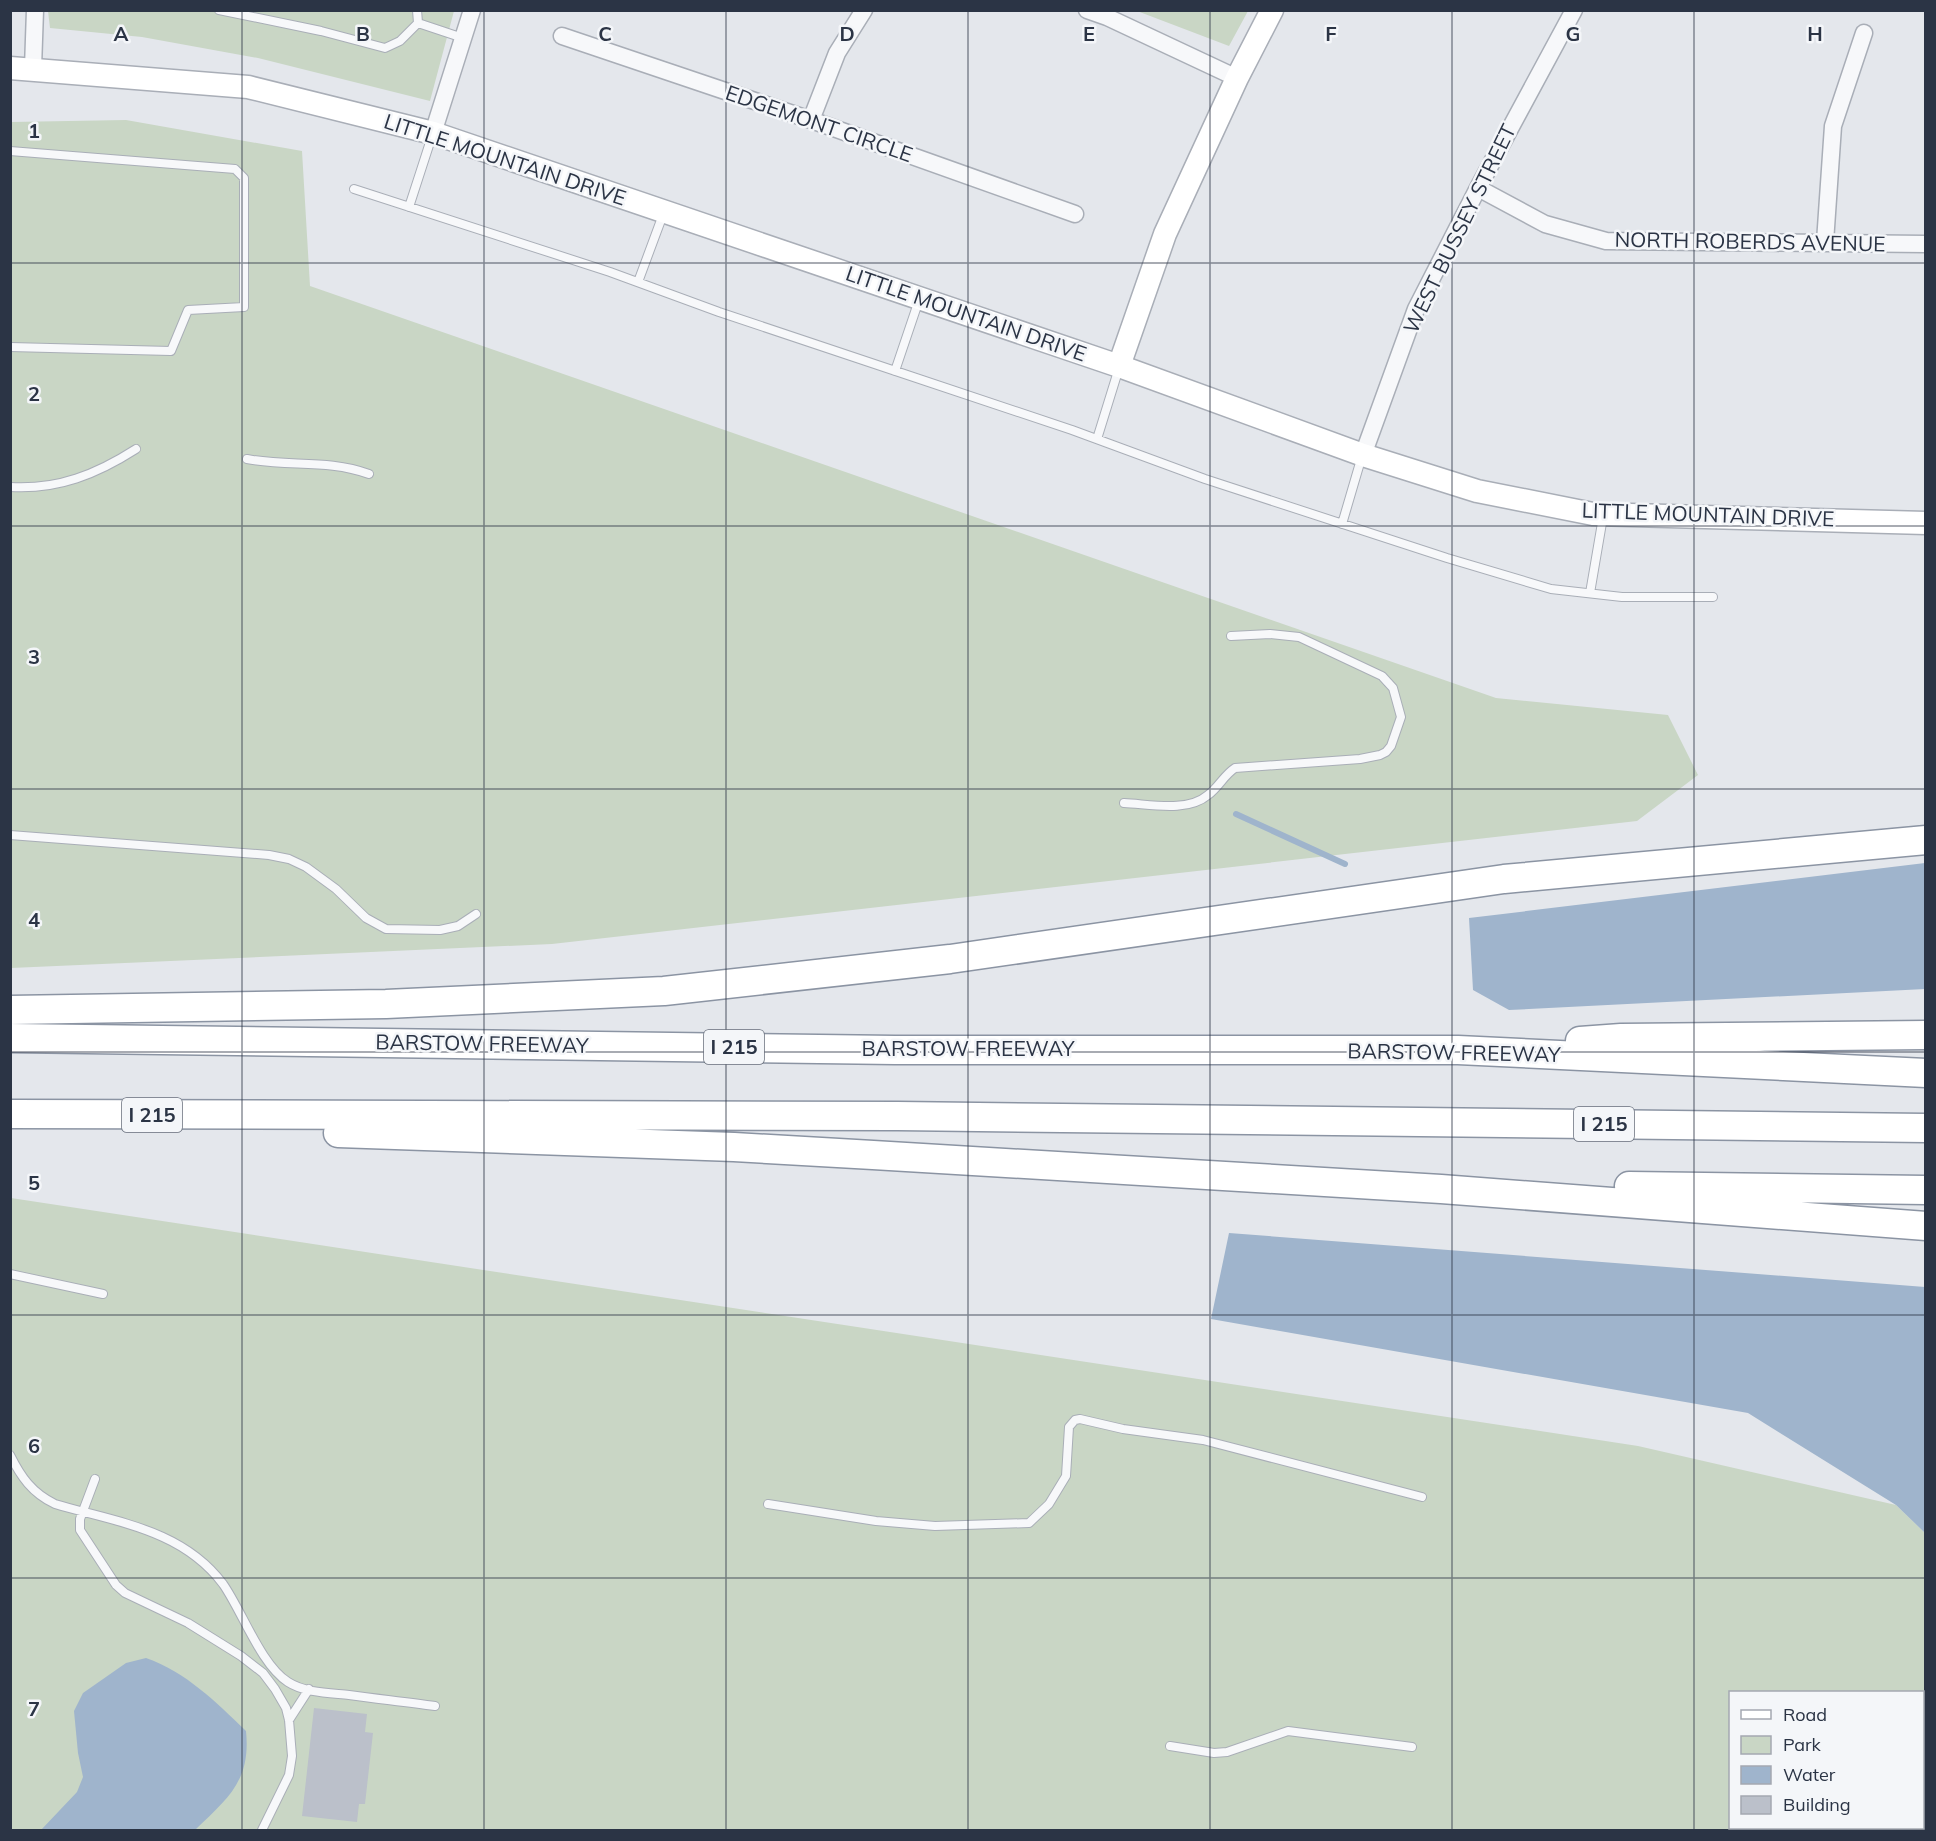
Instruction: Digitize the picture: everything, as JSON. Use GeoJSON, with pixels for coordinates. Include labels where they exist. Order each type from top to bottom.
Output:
{"type":"FeatureCollection","features":[{"type":"Feature","properties":{"kind":"highway"},"geometry":{"type":"LineString","coordinates":[[10,1010],[386,1004],[664,991],[950,959],[1504,879],[1926,840]]}},
{"type":"Feature","properties":{"kind":"highway"},"geometry":{"type":"LineString","coordinates":[[1458,1050],[1621,1038],[1926,1035]]}},
{"type":"Feature","properties":{"kind":"highway","name":"BARSTOW FREEWAY"},"geometry":{"type":"LineString","coordinates":[[10,1038],[895,1050],[1458,1050],[1926,1073]]}},
{"type":"Feature","properties":{"kind":"highway","name":"I 215"},"geometry":{"type":"LineString","coordinates":[[10,1114],[898,1116],[1926,1128]]}},
{"type":"Feature","properties":{"kind":"highway"},"geometry":{"type":"LineString","coordinates":[[294,1115],[339,1134],[734,1148],[1441,1189],[1926,1227]]}},
{"type":"Feature","properties":{"kind":"highway"},"geometry":{"type":"LineString","coordinates":[[1441,1189],[1594,1186],[1926,1190]]}},
{"type":"Feature","properties":{"kind":"main road"},"geometry":{"type":"LineString","coordinates":[[1119,366],[1165,234],[1237,78],[1272,10]]}},
{"type":"Feature","properties":{"kind":"main road","name":"LITTLE MOUNTAIN DRIVE"},"geometry":{"type":"LineString","coordinates":[[10,68],[33,68],[248,87],[433,133],[1119,366],[1363,455],[1477,491],[1593,514],[1926,522]]}},
{"type":"Feature","properties":{"kind":"street"},"geometry":{"type":"LineString","coordinates":[[33,68],[36,10]]}},
{"type":"Feature","properties":{"kind":"street"},"geometry":{"type":"LineString","coordinates":[[433,133],[472,10]]}},
{"type":"Feature","properties":{"kind":"street"},"geometry":{"type":"LineString","coordinates":[[811,120],[837,53],[864,10]]}},
{"type":"Feature","properties":{"kind":"street"},"geometry":{"type":"LineString","coordinates":[[1087,10],[1107,17],[1237,78]]}},
{"type":"Feature","properties":{"kind":"street","name":"WEST BUSSEY STREET"},"geometry":{"type":"LineString","coordinates":[[1363,455],[1416,309],[1574,10]]}},
{"type":"Feature","properties":{"kind":"street"},"geometry":{"type":"LineString","coordinates":[[1825,242],[1833,126],[1864,33]]}},
{"type":"Feature","properties":{"kind":"street","name":"EDGEMONT CIRCLE"},"geometry":{"type":"LineString","coordinates":[[562,36],[811,120],[1075,214]]}},
{"type":"Feature","properties":{"kind":"street","name":"NORTH ROBERDS AVENUE"},"geometry":{"type":"LineString","coordinates":[[1478,188],[1545,224],[1606,241],[1926,244]]}},
{"type":"Feature","properties":{"kind":"lane"},"geometry":{"type":"LineString","coordinates":[[219,10],[321,31],[385,48],[400,41],[418,23],[417,10]]}},
{"type":"Feature","properties":{"kind":"lane"},"geometry":{"type":"LineString","coordinates":[[418,23],[463,38]]}},
{"type":"Feature","properties":{"kind":"lane"},"geometry":{"type":"LineString","coordinates":[[409,207],[433,133]]}},
{"type":"Feature","properties":{"kind":"lane"},"geometry":{"type":"LineString","coordinates":[[10,151],[235,169],[244,178],[244,307],[188,310],[171,351],[10,347]]}},
{"type":"Feature","properties":{"kind":"lane"},"geometry":{"type":"LineString","coordinates":[[354,189],[638,282],[719,312],[1097,439],[1205,479],[1551,589],[1622,597],[1713,597]]}},
{"type":"Feature","properties":{"kind":"lane"},"geometry":{"type":"LineString","coordinates":[[638,282],[664,212]]}},
{"type":"Feature","properties":{"kind":"lane"},"geometry":{"type":"LineString","coordinates":[[895,371],[920,298]]}},
{"type":"Feature","properties":{"kind":"lane"},"geometry":{"type":"LineString","coordinates":[[1097,439],[1119,366]]}},
{"type":"Feature","properties":{"kind":"lane"},"geometry":{"type":"LineString","coordinates":[[10,487],[52,485],[72,481],[108,467],[136,449]]}},
{"type":"Feature","properties":{"kind":"lane"},"geometry":{"type":"LineString","coordinates":[[1342,524],[1363,455]]}},
{"type":"Feature","properties":{"kind":"lane"},"geometry":{"type":"LineString","coordinates":[[247,459],[271,464],[335,464],[369,474]]}},
{"type":"Feature","properties":{"kind":"lane"},"geometry":{"type":"LineString","coordinates":[[1590,593],[1603,514]]}},
{"type":"Feature","properties":{"kind":"lane"},"geometry":{"type":"LineString","coordinates":[[1124,803],[1172,805],[1194,803],[1209,795],[1226,774],[1235,768],[1360,759],[1380,755],[1391,746],[1401,717],[1394,688],[1382,676],[1299,637],[1270,634],[1231,636]]}},
{"type":"Feature","properties":{"kind":"lane"},"geometry":{"type":"LineString","coordinates":[[10,835],[269,855],[289,859],[320,876],[366,918],[386,929],[440,930],[458,926],[476,914]]}},
{"type":"Feature","properties":{"kind":"lane"},"geometry":{"type":"LineString","coordinates":[[10,1274],[103,1294]]}},
{"type":"Feature","properties":{"kind":"lane"},"geometry":{"type":"LineString","coordinates":[[768,1504],[864,1519],[935,1526],[1029,1523],[1049,1504],[1066,1476],[1069,1427],[1080,1419],[1123,1429],[1203,1440],[1422,1497]]}},
{"type":"Feature","properties":{"kind":"lane"},"geometry":{"type":"LineString","coordinates":[[10,1455],[19,1472],[42,1498],[154,1532],[192,1552],[224,1585],[274,1670],[290,1684],[309,1689],[435,1706]]}},
{"type":"Feature","properties":{"kind":"lane"},"geometry":{"type":"LineString","coordinates":[[95,1479],[83,1512],[80,1530],[117,1585],[125,1593],[188,1623],[250,1663],[263,1674],[286,1708],[292,1756],[289,1775],[262,1830]]}},
{"type":"Feature","properties":{"kind":"lane"},"geometry":{"type":"LineString","coordinates":[[289,1720],[309,1689]]}},
{"type":"Feature","properties":{"kind":"lane"},"geometry":{"type":"LineString","coordinates":[[1170,1746],[1214,1753],[1227,1752],[1288,1731],[1412,1747]]}},
{"type":"Feature","properties":{"kind":"green space"},"geometry":{"type":"Polygon","coordinates":[[[48,11],[454,11],[430,101],[258,58],[142,37],[50,28],[48,11]]]}},
{"type":"Feature","properties":{"kind":"green space"},"geometry":{"type":"Polygon","coordinates":[[[1137,11],[1248,11],[1229,46],[1137,11]]]}},
{"type":"Feature","properties":{"kind":"green space"},"geometry":{"type":"Polygon","coordinates":[[[126,120],[302,151],[310,286],[1496,698],[1668,715],[1698,775],[1637,821],[552,944],[11,968],[11,122],[126,120]]]}},
{"type":"Feature","properties":{"kind":"green space"},"geometry":{"type":"Polygon","coordinates":[[[11,1198],[1638,1446],[1896,1505],[1925,1533],[1925,1830],[11,1830],[11,1198]]]}},
{"type":"Feature","properties":{"kind":"water"},"geometry":{"type":"Polygon","coordinates":[[[1925,863],[1925,989],[1509,1010],[1473,990],[1469,918],[1925,863]]]}},
{"type":"Feature","properties":{"kind":"water"},"geometry":{"type":"Polygon","coordinates":[[[1229,1233],[1925,1287],[1925,1533],[1896,1505],[1748,1413],[1211,1319],[1229,1233]]]}},
{"type":"Feature","properties":{"kind":"water"},"geometry":{"type":"Polygon","coordinates":[[[146,1658],[161,1664],[187,1680],[212,1699],[246,1731],[245,1763],[235,1787],[218,1808],[195,1830],[41,1830],[77,1792],[83,1777],[74,1711],[83,1693],[126,1663],[146,1658]]]}},
{"type":"Feature","properties":{"kind":"building"},"geometry":{"type":"Polygon","coordinates":[[[314,1708],[367,1714],[365,1732],[373,1733],[365,1804],[359,1804],[357,1822],[302,1816],[314,1708]]]}},
{"type":"Feature","properties":{"kind":"waterway"},"geometry":{"type":"LineString","coordinates":[[1236,814],[1345,864]]}}]}
